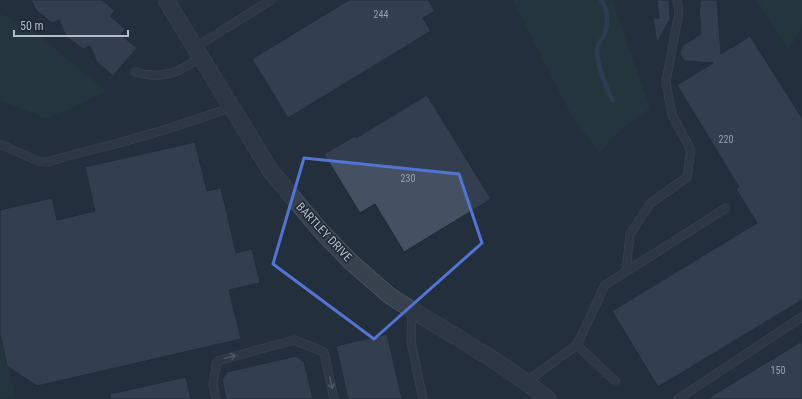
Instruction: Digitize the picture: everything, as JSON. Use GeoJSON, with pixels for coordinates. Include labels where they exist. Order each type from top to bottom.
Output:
{"type":"FeatureCollection","features":[{"type":"Feature","properties":{"kind":"street","name":"BARTLEY DRIVE"},"geometry":{"type":"LineString","coordinates":[[166,0],[270,170],[312,220],[351,262],[390,296],[491,358],[548,399]]}},
{"type":"Feature","properties":{"kind":"lane"},"geometry":{"type":"LineString","coordinates":[[135,72],[150,76],[161,75],[173,73],[191,64],[198,52],[271,0]]}},
{"type":"Feature","properties":{"kind":"lane"},"geometry":{"type":"LineString","coordinates":[[626,272],[630,234],[651,203],[687,177],[691,150],[672,115],[666,82],[679,12],[677,0]]}},
{"type":"Feature","properties":{"kind":"lane"},"geometry":{"type":"LineString","coordinates":[[0,144],[38,161],[47,162],[189,123],[232,107]]}},
{"type":"Feature","properties":{"kind":"lane"},"geometry":{"type":"LineString","coordinates":[[526,382],[577,345],[605,285],[726,208]]}},
{"type":"Feature","properties":{"kind":"lane"},"geometry":{"type":"LineString","coordinates":[[412,310],[411,342],[423,399]]}},
{"type":"Feature","properties":{"kind":"lane"},"geometry":{"type":"LineString","coordinates":[[678,399],[802,317]]}},
{"type":"Feature","properties":{"kind":"lane"},"geometry":{"type":"LineString","coordinates":[[216,399],[213,384],[217,361],[294,340],[324,352],[334,399]]}},
{"type":"Feature","properties":{"kind":"lane"},"geometry":{"type":"LineString","coordinates":[[577,345],[616,382]]}},
{"type":"Feature","properties":{"kind":"highlighted area"},"geometry":{"type":"Polygon","coordinates":[[[304,158],[459,174],[482,243],[374,339],[273,264],[304,158]]]}},
{"type":"Feature","properties":{"kind":"green space"},"geometry":{"type":"Polygon","coordinates":[[[513,0],[612,0],[650,108],[615,135],[600,153],[572,116],[513,0]]]}},
{"type":"Feature","properties":{"kind":"green space"},"geometry":{"type":"Polygon","coordinates":[[[757,0],[802,0],[802,28],[788,50],[757,0]]]}},
{"type":"Feature","properties":{"kind":"green space"},"geometry":{"type":"Polygon","coordinates":[[[0,14],[26,25],[106,91],[76,107],[45,118],[0,100],[0,14]]]}},
{"type":"Feature","properties":{"kind":"green space"},"geometry":{"type":"Polygon","coordinates":[[[0,337],[15,396],[0,398],[0,337]]]}},
{"type":"Feature","properties":{"kind":"building"},"geometry":{"type":"Polygon","coordinates":[[[31,0],[102,0],[115,11],[110,16],[125,29],[121,35],[137,48],[113,76],[97,62],[90,46],[83,49],[66,36],[59,20],[52,23],[36,10],[31,0]]]}},
{"type":"Feature","properties":{"kind":"building"},"geometry":{"type":"Polygon","coordinates":[[[349,0],[428,0],[435,11],[423,18],[431,31],[288,118],[252,59],[349,0]]]}},
{"type":"Feature","properties":{"kind":"building"},"geometry":{"type":"Polygon","coordinates":[[[657,0],[669,0],[671,17],[657,43],[653,18],[659,18],[657,0]]]}},
{"type":"Feature","properties":{"kind":"building"},"geometry":{"type":"Polygon","coordinates":[[[700,0],[717,0],[721,54],[750,36],[802,118],[802,300],[658,387],[612,311],[757,223],[736,189],[739,187],[677,85],[713,63],[684,61],[680,54],[682,46],[701,34],[699,8],[700,0]]]}},
{"type":"Feature","properties":{"kind":"building"},"geometry":{"type":"Polygon","coordinates":[[[427,95],[491,199],[404,252],[375,204],[360,213],[324,154],[355,136],[356,138],[427,95]]]}},
{"type":"Feature","properties":{"kind":"building"},"geometry":{"type":"Polygon","coordinates":[[[195,142],[207,191],[221,188],[236,253],[252,249],[260,283],[229,290],[241,339],[37,386],[7,366],[0,334],[0,210],[52,198],[57,220],[95,211],[85,167],[195,142]]]}},
{"type":"Feature","properties":{"kind":"building"},"geometry":{"type":"Polygon","coordinates":[[[387,334],[402,399],[348,399],[336,346],[387,334]]]}},
{"type":"Feature","properties":{"kind":"building"},"geometry":{"type":"Polygon","coordinates":[[[802,341],[802,399],[707,399],[802,341]]]}},
{"type":"Feature","properties":{"kind":"building"},"geometry":{"type":"Polygon","coordinates":[[[296,356],[304,362],[313,399],[226,399],[222,380],[227,372],[296,356]]]}},
{"type":"Feature","properties":{"kind":"building"},"geometry":{"type":"Polygon","coordinates":[[[186,377],[191,399],[111,399],[110,394],[186,377]]]}},
{"type":"Feature","properties":{"kind":"waterway"},"geometry":{"type":"LineString","coordinates":[[601,0],[605,8],[607,22],[606,31],[597,47],[597,55],[602,76],[613,101]]}}]}
